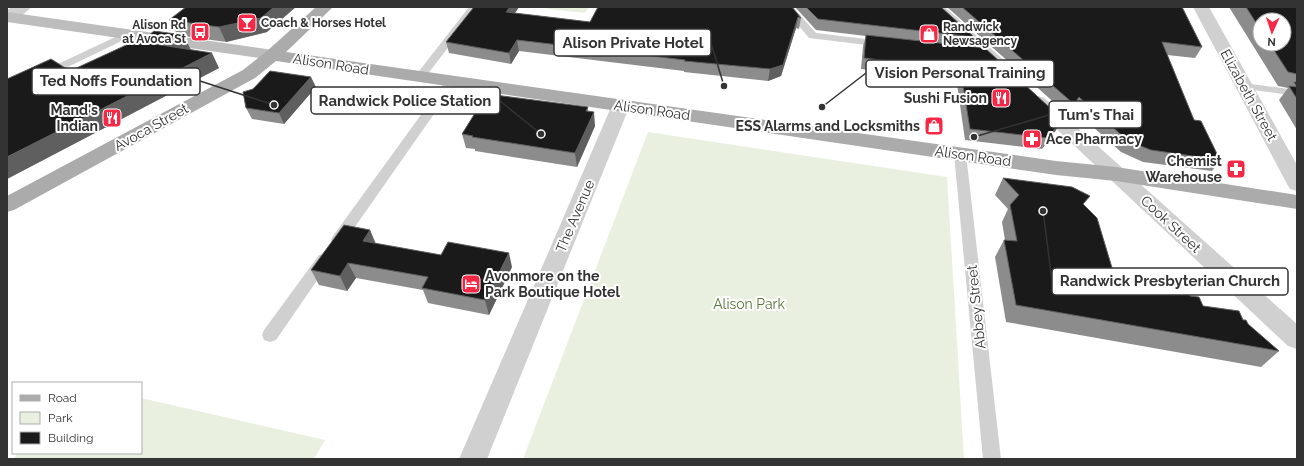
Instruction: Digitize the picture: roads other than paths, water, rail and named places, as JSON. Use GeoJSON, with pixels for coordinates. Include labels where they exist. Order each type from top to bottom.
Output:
{"type":"FeatureCollection","features":[{"type":"Feature","properties":{"kind":"main road","name":"Avoca Street"},"geometry":{"type":"LineString","coordinates":[[7,205],[249,74],[273,55],[325,7]]}},
{"type":"Feature","properties":{"kind":"main road","name":"Alison Road"},"geometry":{"type":"LineString","coordinates":[[7,17],[1056,168],[1116,174],[1297,202]]}},
{"type":"Feature","properties":{"kind":"street"},"geometry":{"type":"LineString","coordinates":[[7,17],[23,7]]}},
{"type":"Feature","properties":{"kind":"street"},"geometry":{"type":"LineString","coordinates":[[936,7],[1011,76]]}},
{"type":"Feature","properties":{"kind":"street","name":"Elizabeth Street"},"geometry":{"type":"LineString","coordinates":[[1201,7],[1297,184]]}},
{"type":"Feature","properties":{"kind":"street","name":"Cook Street"},"geometry":{"type":"LineString","coordinates":[[1028,92],[1297,339]]}},
{"type":"Feature","properties":{"kind":"street","name":"The Avenue"},"geometry":{"type":"LineString","coordinates":[[473,459],[621,105]]}},
{"type":"Feature","properties":{"kind":"lane"},"geometry":{"type":"LineString","coordinates":[[420,77],[474,7]]}},
{"type":"Feature","properties":{"kind":"lane"},"geometry":{"type":"LineString","coordinates":[[788,7],[813,36],[891,44]]}},
{"type":"Feature","properties":{"kind":"lane"},"geometry":{"type":"LineString","coordinates":[[36,79],[128,34]]}},
{"type":"Feature","properties":{"kind":"lane"},"geometry":{"type":"LineString","coordinates":[[967,53],[988,55]]}},
{"type":"Feature","properties":{"kind":"lane"},"geometry":{"type":"LineString","coordinates":[[270,335],[451,82]]}},
{"type":"Feature","properties":{"kind":"lane"},"geometry":{"type":"LineString","coordinates":[[1244,86],[1297,93]]}},
{"type":"Feature","properties":{"kind":"lane","name":"Abbey Street"},"geometry":{"type":"LineString","coordinates":[[960,154],[992,459]]}},
{"type":"Feature","properties":{"kind":"place","name":"Coach & Horses Hotel"},"geometry":{"type":"Point","coordinates":[247,23]}},
{"type":"Feature","properties":{"kind":"place","name":"Alison Rd at Avoca St"},"geometry":{"type":"Point","coordinates":[200,32]}},
{"type":"Feature","properties":{"kind":"place","name":"Randwick Newsagency"},"geometry":{"type":"Point","coordinates":[929,34]}},
{"type":"Feature","properties":{"kind":"place","name":"Alison Private Hotel"},"geometry":{"type":"Point","coordinates":[724,86]}},
{"type":"Feature","properties":{"kind":"place","name":"Sushi Fusion"},"geometry":{"type":"Point","coordinates":[1001,98]}},
{"type":"Feature","properties":{"kind":"place","name":"Ted Noffs Foundation"},"geometry":{"type":"Point","coordinates":[274,105]}},
{"type":"Feature","properties":{"kind":"place","name":"Vision Personal Training"},"geometry":{"type":"Point","coordinates":[822,107]}},
{"type":"Feature","properties":{"kind":"place","name":"Mand's Indian"},"geometry":{"type":"Point","coordinates":[112,118]}},
{"type":"Feature","properties":{"kind":"place","name":"ESS Alarms and Locksmiths"},"geometry":{"type":"Point","coordinates":[934,126]}},
{"type":"Feature","properties":{"kind":"place","name":"Randwick Police Station"},"geometry":{"type":"Point","coordinates":[541,134]}},
{"type":"Feature","properties":{"kind":"place","name":"Tum's Thai"},"geometry":{"type":"Point","coordinates":[974,137]}},
{"type":"Feature","properties":{"kind":"place","name":"Ace Pharmacy"},"geometry":{"type":"Point","coordinates":[1032,139]}},
{"type":"Feature","properties":{"kind":"place","name":"Chemist Warehouse"},"geometry":{"type":"Point","coordinates":[1236,169]}},
{"type":"Feature","properties":{"kind":"place","name":"Randwick Presbyterian Church"},"geometry":{"type":"Point","coordinates":[1043,211]}},
{"type":"Feature","properties":{"kind":"place","name":"Avonmore on the Park Boutique Hotel"},"geometry":{"type":"Point","coordinates":[471,284]}},
{"type":"Feature","properties":{"kind":"park label","name":"Alison Park"},"geometry":{"type":"Point","coordinates":[749,304]}}]}
